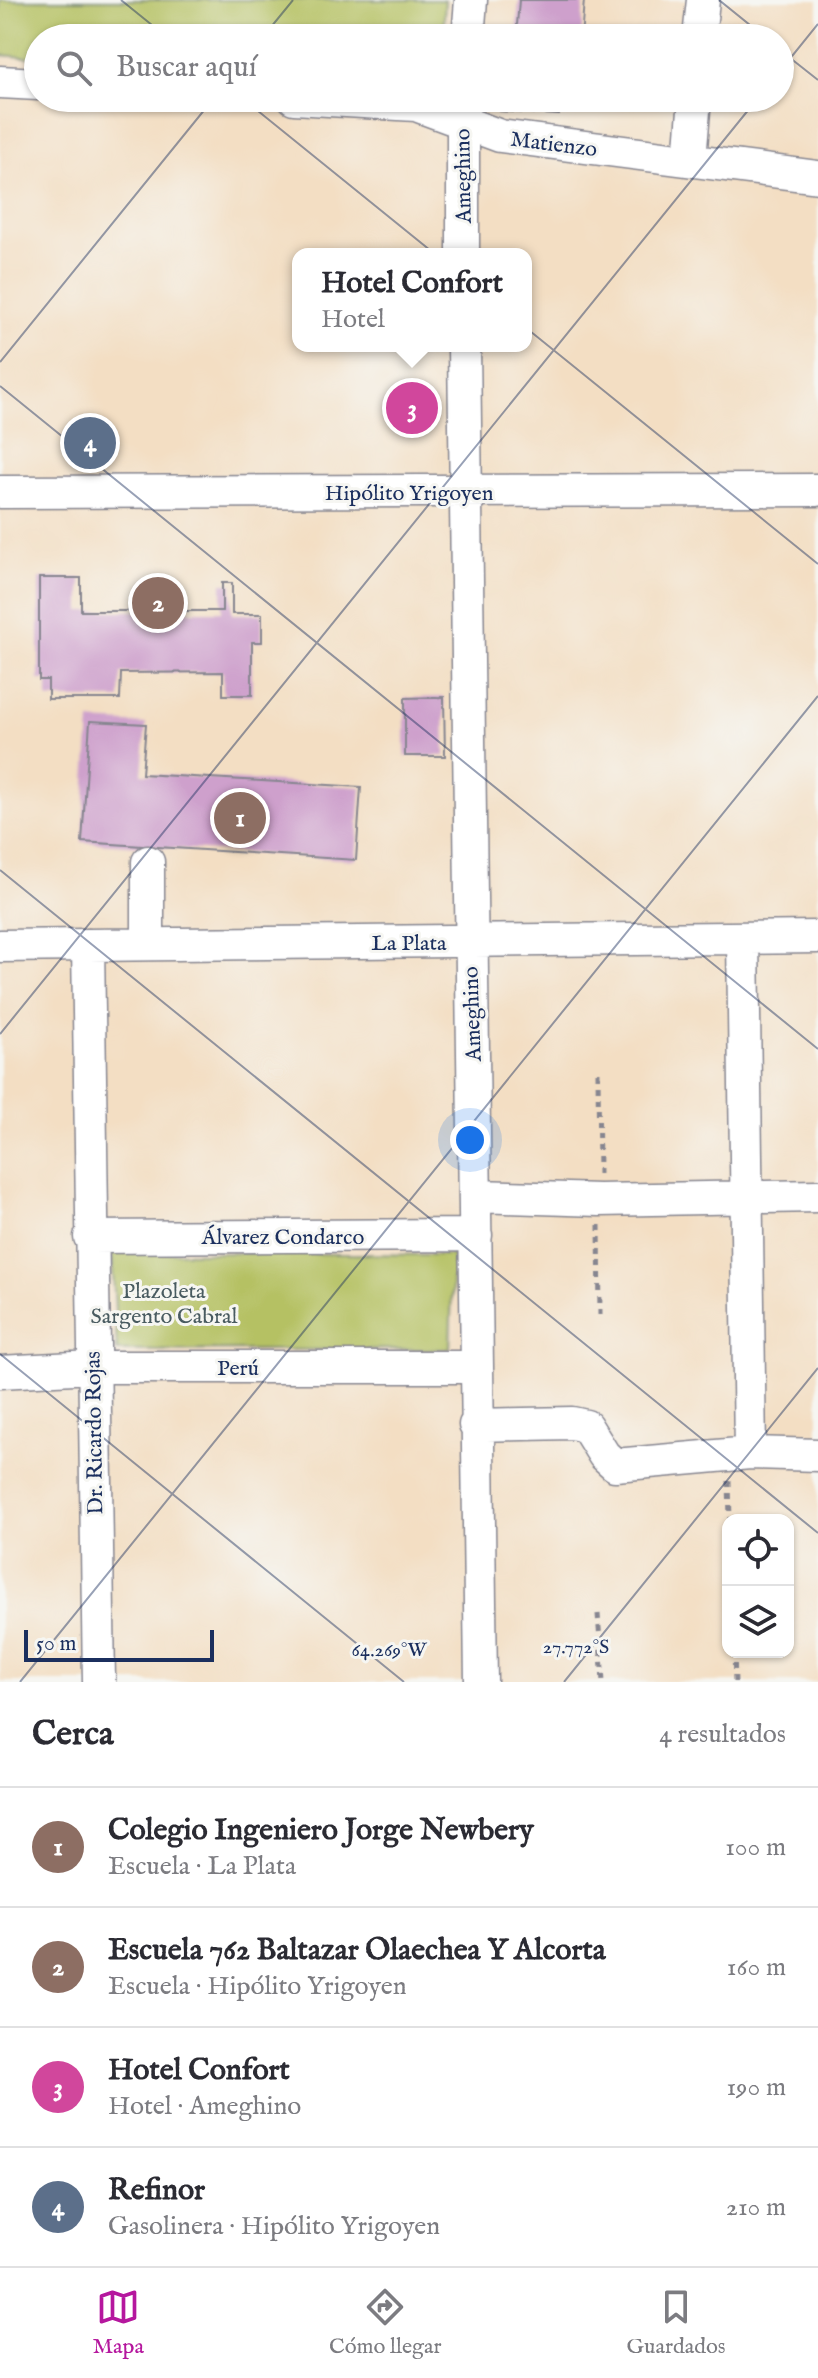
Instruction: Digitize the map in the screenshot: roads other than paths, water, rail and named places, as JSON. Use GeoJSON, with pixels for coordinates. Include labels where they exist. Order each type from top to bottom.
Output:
{"type":"FeatureCollection","features":[{"type":"Feature","properties":{"kind":"street"},"geometry":{"type":"LineString","coordinates":[[469,24],[471,0]]}},
{"type":"Feature","properties":{"kind":"street"},"geometry":{"type":"LineString","coordinates":[[700,24],[703,0]]}},
{"type":"Feature","properties":{"kind":"street"},"geometry":{"type":"LineString","coordinates":[[0,82],[24,83]]}},
{"type":"Feature","properties":{"kind":"street","name":"Ameghino"},"geometry":{"type":"LineString","coordinates":[[462,112],[463,248]]}},
{"type":"Feature","properties":{"kind":"street","name":"Matienzo"},"geometry":{"type":"LineString","coordinates":[[466,112],[500,136],[818,177]]}},
{"type":"Feature","properties":{"kind":"street"},"geometry":{"type":"LineString","coordinates":[[690,160],[694,112]]}},
{"type":"Feature","properties":{"kind":"street","name":"Ameghino"},"geometry":{"type":"LineString","coordinates":[[464,352],[469,942],[477,1196],[475,1425],[481,1682]]}},
{"type":"Feature","properties":{"kind":"street","name":"Hipólito Yrigoyen"},"geometry":{"type":"LineString","coordinates":[[0,492],[818,490]]}},
{"type":"Feature","properties":{"kind":"street"},"geometry":{"type":"LineString","coordinates":[[148,862],[148,944]]}},
{"type":"Feature","properties":{"kind":"street","name":"La Plata"},"geometry":{"type":"LineString","coordinates":[[0,946],[818,937]]}},
{"type":"Feature","properties":{"kind":"street"},"geometry":{"type":"LineString","coordinates":[[739,1454],[746,1198],[743,938]]}},
{"type":"Feature","properties":{"kind":"street","name":"Dr. Ricardo Rojas"},"geometry":{"type":"LineString","coordinates":[[88,945],[99,1682]]}},
{"type":"Feature","properties":{"kind":"street"},"geometry":{"type":"LineString","coordinates":[[477,1196],[599,1200],[818,1196]]}},
{"type":"Feature","properties":{"kind":"street","name":"Álvarez Condarco"},"geometry":{"type":"LineString","coordinates":[[90,1237],[476,1235]]}},
{"type":"Feature","properties":{"kind":"street","name":"Perú"},"geometry":{"type":"LineString","coordinates":[[0,1372],[92,1367],[476,1367]]}},
{"type":"Feature","properties":{"kind":"street"},"geometry":{"type":"LineString","coordinates":[[475,1425],[572,1423],[586,1426],[604,1455],[615,1465],[739,1454],[818,1455]]}},
{"type":"Feature","properties":{"kind":"place","name":"Hotel Confort"},"geometry":{"type":"Point","coordinates":[412,408]}},
{"type":"Feature","properties":{"kind":"place","name":"Refinor"},"geometry":{"type":"Point","coordinates":[90,443]}},
{"type":"Feature","properties":{"kind":"place","name":"Escuela 762 Baltazar Olaechea Y Alcorta"},"geometry":{"type":"Point","coordinates":[158,603]}},
{"type":"Feature","properties":{"kind":"place","name":"Colegio Ingeniero Jorge Newbery"},"geometry":{"type":"Point","coordinates":[240,818]}},
{"type":"Feature","properties":{"kind":"park label","name":"Plazoleta Sargento Cabral"},"geometry":{"type":"Point","coordinates":[164,1302]}}]}
